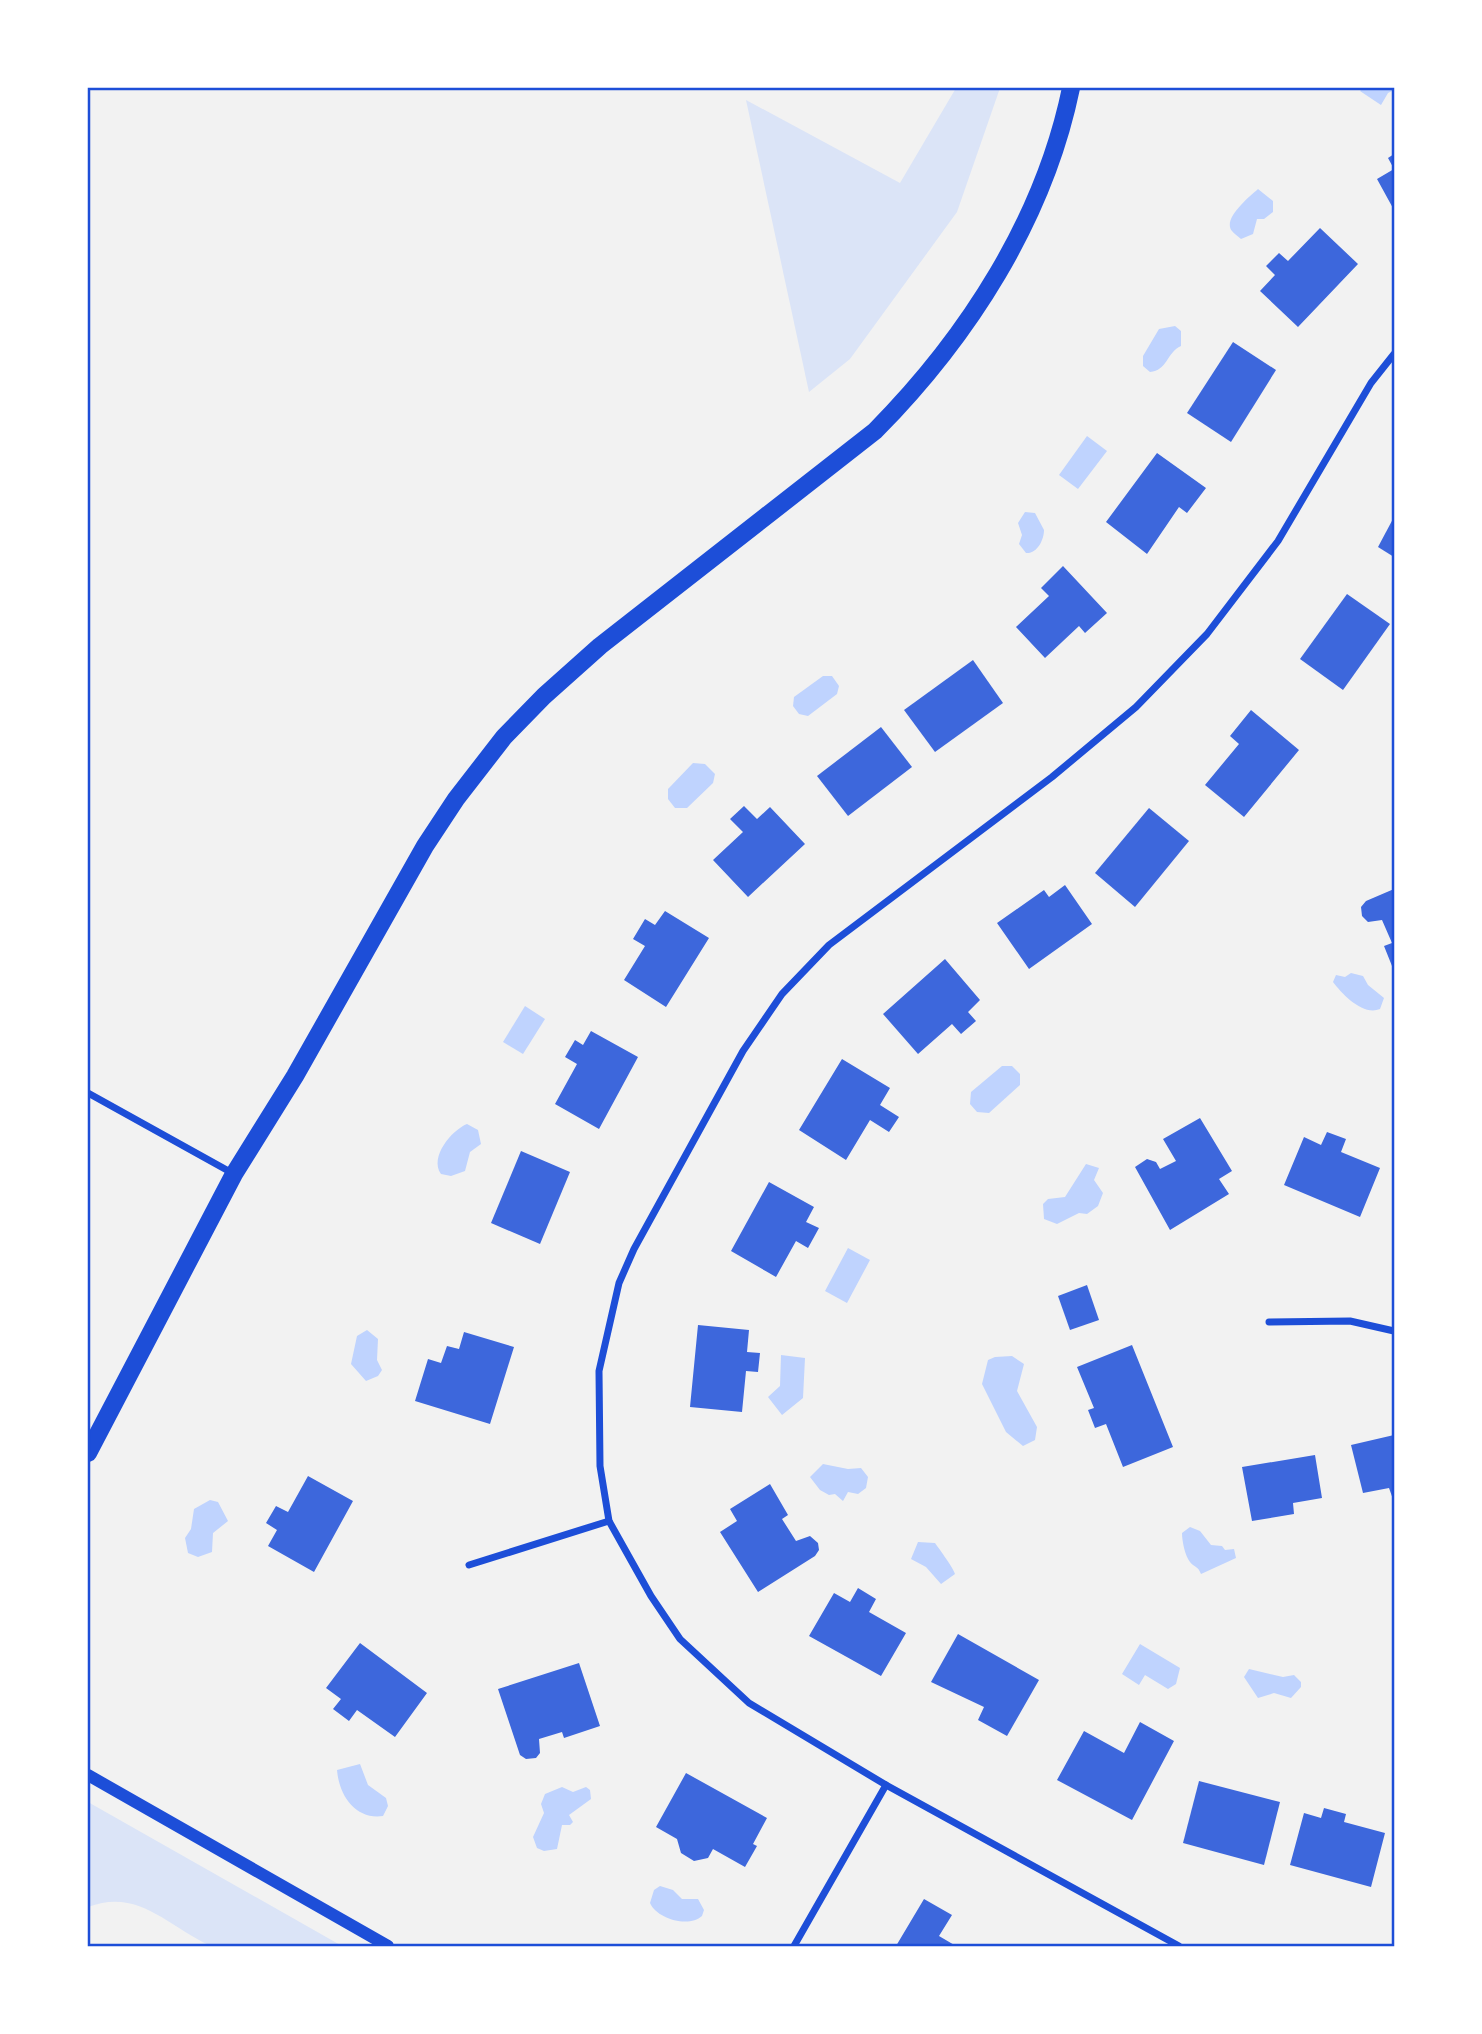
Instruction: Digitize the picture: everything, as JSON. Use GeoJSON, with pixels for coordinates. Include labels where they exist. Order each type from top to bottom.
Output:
{"type":"FeatureCollection","features":[{"type":"Feature","properties":{"kind":"main road"},"geometry":{"type":"LineString","coordinates":[[88,1453],[234,1174],[295,1076],[425,846],[504,737],[544,696],[600,646],[875,431],[916,390],[951,346],[991,287],[1026,217],[1064,121],[1070,88]]}},
{"type":"Feature","properties":{"kind":"street"},"geometry":{"type":"LineString","coordinates":[[1179,1947],[886,1785],[749,1703],[698,1658],[651,1596],[609,1521],[600,1462],[599,1371],[619,1283],[639,1239],[761,1022],[782,995],[829,945],[1052,777],[1136,707],[1207,634],[1278,541],[1371,383],[1395,354]]}},
{"type":"Feature","properties":{"kind":"street"},"geometry":{"type":"LineString","coordinates":[[88,1093],[234,1174]]}},
{"type":"Feature","properties":{"kind":"street"},"geometry":{"type":"LineString","coordinates":[[1269,1322],[1350,1321],[1395,1331]]}},
{"type":"Feature","properties":{"kind":"street"},"geometry":{"type":"LineString","coordinates":[[469,1565],[609,1521]]}},
{"type":"Feature","properties":{"kind":"street"},"geometry":{"type":"LineString","coordinates":[[88,1775],[388,1947]]}},
{"type":"Feature","properties":{"kind":"street"},"geometry":{"type":"LineString","coordinates":[[794,1947],[886,1785]]}},
{"type":"Feature","properties":{"kind":"shaded area"},"geometry":{"type":"Polygon","coordinates":[[[956,88],[1000,88],[957,212],[850,359],[809,392],[746,100],[900,183],[956,88]]]}},
{"type":"Feature","properties":{"kind":"shaded area"},"geometry":{"type":"Polygon","coordinates":[[[88,1802],[343,1946],[218,1947],[209,1945],[137,1905],[106,1902],[88,1907],[88,1802]]]}},
{"type":"Feature","properties":{"kind":"water"},"geometry":{"type":"Polygon","coordinates":[[[1363,88],[1394,90],[1388,93],[1381,105],[1360,91],[1363,88]]]}},
{"type":"Feature","properties":{"kind":"water"},"geometry":{"type":"Polygon","coordinates":[[[1258,189],[1273,201],[1273,212],[1264,219],[1257,219],[1253,234],[1241,239],[1232,231],[1231,220],[1238,208],[1258,189]]]}},
{"type":"Feature","properties":{"kind":"water"},"geometry":{"type":"Polygon","coordinates":[[[1175,326],[1181,331],[1181,346],[1164,365],[1150,372],[1143,366],[1143,356],[1159,329],[1175,326]]]}},
{"type":"Feature","properties":{"kind":"water"},"geometry":{"type":"Polygon","coordinates":[[[1087,436],[1107,451],[1078,489],[1059,475],[1087,436]]]}},
{"type":"Feature","properties":{"kind":"water"},"geometry":{"type":"Polygon","coordinates":[[[1025,512],[1035,513],[1044,530],[1039,546],[1030,553],[1026,553],[1019,544],[1022,535],[1018,523],[1025,512]]]}},
{"type":"Feature","properties":{"kind":"water"},"geometry":{"type":"Polygon","coordinates":[[[823,676],[832,676],[839,686],[837,694],[808,716],[799,714],[793,706],[794,697],[823,676]]]}},
{"type":"Feature","properties":{"kind":"water"},"geometry":{"type":"Polygon","coordinates":[[[693,763],[705,764],[715,774],[713,783],[687,808],[675,808],[668,799],[668,789],[693,763]]]}},
{"type":"Feature","properties":{"kind":"water"},"geometry":{"type":"Polygon","coordinates":[[[1351,973],[1363,976],[1368,985],[1384,998],[1380,1009],[1367,1010],[1360,1007],[1333,982],[1336,975],[1345,977],[1351,973]]]}},
{"type":"Feature","properties":{"kind":"water"},"geometry":{"type":"Polygon","coordinates":[[[525,1006],[545,1019],[523,1054],[503,1042],[525,1006]]]}},
{"type":"Feature","properties":{"kind":"water"},"geometry":{"type":"Polygon","coordinates":[[[1002,1066],[1012,1066],[1020,1074],[1020,1085],[989,1113],[977,1112],[970,1104],[971,1092],[1002,1066]]]}},
{"type":"Feature","properties":{"kind":"water"},"geometry":{"type":"Polygon","coordinates":[[[467,1124],[478,1130],[481,1144],[470,1152],[465,1171],[451,1176],[441,1174],[438,1167],[440,1152],[449,1138],[467,1124]]]}},
{"type":"Feature","properties":{"kind":"water"},"geometry":{"type":"Polygon","coordinates":[[[1086,1164],[1099,1168],[1094,1180],[1103,1193],[1098,1206],[1087,1214],[1079,1213],[1057,1224],[1044,1219],[1043,1204],[1048,1199],[1065,1197],[1086,1164]]]}},
{"type":"Feature","properties":{"kind":"water"},"geometry":{"type":"Polygon","coordinates":[[[848,1248],[870,1260],[847,1303],[825,1291],[848,1248]]]}},
{"type":"Feature","properties":{"kind":"water"},"geometry":{"type":"Polygon","coordinates":[[[367,1330],[378,1339],[377,1360],[382,1370],[378,1376],[366,1381],[351,1364],[357,1336],[367,1330]]]}},
{"type":"Feature","properties":{"kind":"water"},"geometry":{"type":"Polygon","coordinates":[[[781,1355],[805,1358],[803,1398],[782,1415],[768,1397],[780,1386],[781,1355]]]}},
{"type":"Feature","properties":{"kind":"water"},"geometry":{"type":"Polygon","coordinates":[[[1012,1356],[1024,1364],[1017,1391],[1037,1427],[1035,1440],[1023,1446],[1006,1432],[982,1384],[988,1360],[1012,1356]]]}},
{"type":"Feature","properties":{"kind":"water"},"geometry":{"type":"Polygon","coordinates":[[[823,1464],[848,1469],[861,1468],[868,1477],[866,1488],[858,1494],[848,1492],[843,1501],[835,1494],[829,1495],[820,1490],[810,1477],[823,1464]]]}},
{"type":"Feature","properties":{"kind":"water"},"geometry":{"type":"Polygon","coordinates":[[[210,1500],[218,1502],[228,1521],[213,1533],[212,1552],[198,1557],[188,1553],[185,1538],[191,1529],[194,1509],[210,1500]]]}},
{"type":"Feature","properties":{"kind":"water"},"geometry":{"type":"Polygon","coordinates":[[[1190,1527],[1200,1531],[1211,1545],[1222,1546],[1225,1550],[1234,1549],[1236,1558],[1201,1574],[1188,1559],[1184,1548],[1182,1533],[1190,1527]]]}},
{"type":"Feature","properties":{"kind":"water"},"geometry":{"type":"Polygon","coordinates":[[[918,1542],[935,1543],[955,1574],[941,1584],[926,1567],[911,1559],[918,1542]]]}},
{"type":"Feature","properties":{"kind":"water"},"geometry":{"type":"Polygon","coordinates":[[[1140,1644],[1180,1668],[1176,1684],[1168,1689],[1145,1675],[1139,1685],[1122,1674],[1140,1644]]]}},
{"type":"Feature","properties":{"kind":"water"},"geometry":{"type":"Polygon","coordinates":[[[1249,1669],[1283,1677],[1294,1675],[1301,1682],[1301,1687],[1291,1698],[1274,1693],[1258,1698],[1244,1677],[1249,1669]]]}},
{"type":"Feature","properties":{"kind":"water"},"geometry":{"type":"Polygon","coordinates":[[[360,1764],[368,1785],[386,1798],[388,1806],[383,1816],[373,1816],[357,1810],[341,1789],[337,1770],[360,1764]]]}},
{"type":"Feature","properties":{"kind":"water"},"geometry":{"type":"Polygon","coordinates":[[[562,1787],[573,1792],[586,1787],[590,1790],[591,1799],[569,1815],[573,1822],[570,1825],[562,1825],[557,1849],[544,1851],[537,1848],[533,1837],[544,1813],[541,1804],[545,1794],[562,1787]]]}},
{"type":"Feature","properties":{"kind":"water"},"geometry":{"type":"Polygon","coordinates":[[[660,1886],[673,1890],[682,1899],[698,1899],[704,1910],[702,1916],[696,1920],[682,1921],[659,1913],[650,1903],[654,1890],[660,1886]]]}},
{"type":"Feature","properties":{"kind":"building"},"geometry":{"type":"Polygon","coordinates":[[[1394,154],[1394,169],[1388,158],[1394,154]]]}},
{"type":"Feature","properties":{"kind":"building"},"geometry":{"type":"Polygon","coordinates":[[[1394,169],[1394,210],[1377,179],[1394,169]]]}},
{"type":"Feature","properties":{"kind":"building"},"geometry":{"type":"Polygon","coordinates":[[[1320,228],[1358,264],[1298,327],[1260,291],[1275,275],[1266,266],[1279,253],[1288,261],[1320,228]]]}},
{"type":"Feature","properties":{"kind":"building"},"geometry":{"type":"Polygon","coordinates":[[[1233,342],[1276,370],[1231,442],[1187,413],[1233,342]]]}},
{"type":"Feature","properties":{"kind":"building"},"geometry":{"type":"Polygon","coordinates":[[[1157,453],[1206,488],[1187,513],[1179,507],[1147,554],[1106,522],[1157,453]]]}},
{"type":"Feature","properties":{"kind":"building"},"geometry":{"type":"Polygon","coordinates":[[[1394,517],[1394,557],[1378,547],[1394,517]]]}},
{"type":"Feature","properties":{"kind":"building"},"geometry":{"type":"Polygon","coordinates":[[[1063,566],[1107,613],[1085,633],[1079,626],[1045,658],[1016,627],[1049,596],[1041,588],[1063,566]]]}},
{"type":"Feature","properties":{"kind":"building"},"geometry":{"type":"Polygon","coordinates":[[[1347,594],[1390,624],[1343,690],[1300,659],[1347,594]]]}},
{"type":"Feature","properties":{"kind":"building"},"geometry":{"type":"Polygon","coordinates":[[[973,660],[1003,703],[935,752],[904,710],[973,660]]]}},
{"type":"Feature","properties":{"kind":"building"},"geometry":{"type":"Polygon","coordinates":[[[1251,710],[1299,750],[1244,817],[1205,785],[1239,744],[1230,736],[1251,710]]]}},
{"type":"Feature","properties":{"kind":"building"},"geometry":{"type":"Polygon","coordinates":[[[881,727],[912,767],[848,816],[817,776],[881,727]]]}},
{"type":"Feature","properties":{"kind":"building"},"geometry":{"type":"Polygon","coordinates":[[[744,806],[757,819],[770,807],[805,844],[748,897],[713,860],[743,832],[730,819],[744,806]]]}},
{"type":"Feature","properties":{"kind":"building"},"geometry":{"type":"Polygon","coordinates":[[[1149,808],[1189,841],[1135,907],[1095,873],[1149,808]]]}},
{"type":"Feature","properties":{"kind":"building"},"geometry":{"type":"Polygon","coordinates":[[[1065,885],[1092,924],[1029,969],[997,923],[1044,890],[1049,897],[1065,885]]]}},
{"type":"Feature","properties":{"kind":"building"},"geometry":{"type":"Polygon","coordinates":[[[1394,889],[1394,971],[1384,946],[1392,943],[1382,920],[1368,922],[1362,916],[1361,907],[1366,901],[1394,889]]]}},
{"type":"Feature","properties":{"kind":"building"},"geometry":{"type":"Polygon","coordinates":[[[665,911],[709,938],[666,1007],[624,980],[645,946],[633,939],[645,919],[655,925],[665,911]]]}},
{"type":"Feature","properties":{"kind":"building"},"geometry":{"type":"Polygon","coordinates":[[[945,959],[980,1000],[968,1012],[976,1021],[961,1034],[952,1024],[918,1054],[883,1014],[945,959]]]}},
{"type":"Feature","properties":{"kind":"building"},"geometry":{"type":"Polygon","coordinates":[[[591,1031],[638,1057],[599,1129],[555,1104],[577,1064],[565,1057],[575,1040],[583,1045],[591,1031]]]}},
{"type":"Feature","properties":{"kind":"building"},"geometry":{"type":"Polygon","coordinates":[[[842,1059],[890,1088],[880,1105],[899,1117],[889,1132],[870,1120],[846,1160],[799,1130],[842,1059]]]}},
{"type":"Feature","properties":{"kind":"building"},"geometry":{"type":"Polygon","coordinates":[[[1200,1118],[1232,1171],[1219,1179],[1229,1194],[1170,1230],[1135,1167],[1147,1159],[1156,1162],[1160,1169],[1176,1161],[1163,1139],[1200,1118]]]}},
{"type":"Feature","properties":{"kind":"building"},"geometry":{"type":"Polygon","coordinates":[[[1327,1132],[1346,1139],[1341,1152],[1380,1168],[1360,1217],[1284,1185],[1304,1137],[1321,1145],[1327,1132]]]}},
{"type":"Feature","properties":{"kind":"building"},"geometry":{"type":"Polygon","coordinates":[[[521,1151],[570,1172],[540,1244],[491,1223],[521,1151]]]}},
{"type":"Feature","properties":{"kind":"building"},"geometry":{"type":"Polygon","coordinates":[[[769,1182],[814,1207],[806,1222],[819,1228],[808,1248],[796,1241],[776,1277],[731,1251],[769,1182]]]}},
{"type":"Feature","properties":{"kind":"building"},"geometry":{"type":"Polygon","coordinates":[[[1087,1285],[1099,1320],[1070,1330],[1058,1296],[1087,1285]]]}},
{"type":"Feature","properties":{"kind":"building"},"geometry":{"type":"Polygon","coordinates":[[[698,1325],[749,1330],[747,1352],[760,1353],[758,1372],[746,1371],[742,1412],[690,1407],[698,1325]]]}},
{"type":"Feature","properties":{"kind":"building"},"geometry":{"type":"Polygon","coordinates":[[[464,1332],[514,1347],[490,1424],[415,1401],[428,1359],[441,1363],[447,1346],[459,1349],[464,1332]]]}},
{"type":"Feature","properties":{"kind":"building"},"geometry":{"type":"Polygon","coordinates":[[[1132,1345],[1173,1447],[1123,1467],[1106,1424],[1095,1428],[1088,1410],[1094,1408],[1077,1367],[1132,1345]]]}},
{"type":"Feature","properties":{"kind":"building"},"geometry":{"type":"Polygon","coordinates":[[[1394,1435],[1394,1502],[1389,1488],[1363,1493],[1351,1445],[1394,1435]]]}},
{"type":"Feature","properties":{"kind":"building"},"geometry":{"type":"Polygon","coordinates":[[[1315,1455],[1322,1498],[1293,1503],[1294,1514],[1252,1521],[1242,1467],[1315,1455]]]}},
{"type":"Feature","properties":{"kind":"building"},"geometry":{"type":"Polygon","coordinates":[[[308,1476],[353,1501],[314,1572],[268,1546],[277,1530],[266,1523],[276,1506],[288,1512],[308,1476]]]}},
{"type":"Feature","properties":{"kind":"building"},"geometry":{"type":"Polygon","coordinates":[[[770,1484],[788,1515],[782,1519],[796,1541],[810,1536],[818,1543],[819,1550],[815,1556],[758,1592],[720,1532],[737,1521],[730,1509],[770,1484]]]}},
{"type":"Feature","properties":{"kind":"building"},"geometry":{"type":"Polygon","coordinates":[[[858,1588],[876,1599],[869,1612],[906,1633],[881,1676],[809,1636],[834,1593],[850,1602],[858,1588]]]}},
{"type":"Feature","properties":{"kind":"building"},"geometry":{"type":"Polygon","coordinates":[[[958,1634],[1039,1680],[1007,1736],[978,1720],[984,1707],[931,1682],[958,1634]]]}},
{"type":"Feature","properties":{"kind":"building"},"geometry":{"type":"Polygon","coordinates":[[[360,1643],[427,1693],[395,1737],[357,1710],[349,1721],[333,1709],[341,1699],[326,1688],[360,1643]]]}},
{"type":"Feature","properties":{"kind":"building"},"geometry":{"type":"Polygon","coordinates":[[[579,1663],[600,1726],[564,1738],[562,1732],[539,1739],[540,1753],[536,1758],[526,1759],[520,1755],[498,1689],[579,1663]]]}},
{"type":"Feature","properties":{"kind":"building"},"geometry":{"type":"Polygon","coordinates":[[[1140,1722],[1174,1741],[1132,1820],[1057,1780],[1084,1731],[1124,1753],[1140,1722]]]}},
{"type":"Feature","properties":{"kind":"building"},"geometry":{"type":"Polygon","coordinates":[[[686,1773],[767,1818],[753,1844],[757,1846],[745,1867],[713,1849],[708,1858],[694,1861],[681,1853],[677,1839],[656,1827],[686,1773]]]}},
{"type":"Feature","properties":{"kind":"building"},"geometry":{"type":"Polygon","coordinates":[[[1199,1781],[1280,1802],[1264,1865],[1183,1843],[1199,1781]]]}},
{"type":"Feature","properties":{"kind":"building"},"geometry":{"type":"Polygon","coordinates":[[[1324,1808],[1346,1814],[1344,1822],[1385,1833],[1371,1887],[1290,1865],[1304,1813],[1321,1818],[1324,1808]]]}},
{"type":"Feature","properties":{"kind":"building"},"geometry":{"type":"Polygon","coordinates":[[[924,1899],[952,1915],[939,1936],[956,1946],[896,1946],[924,1899]]]}}]}
